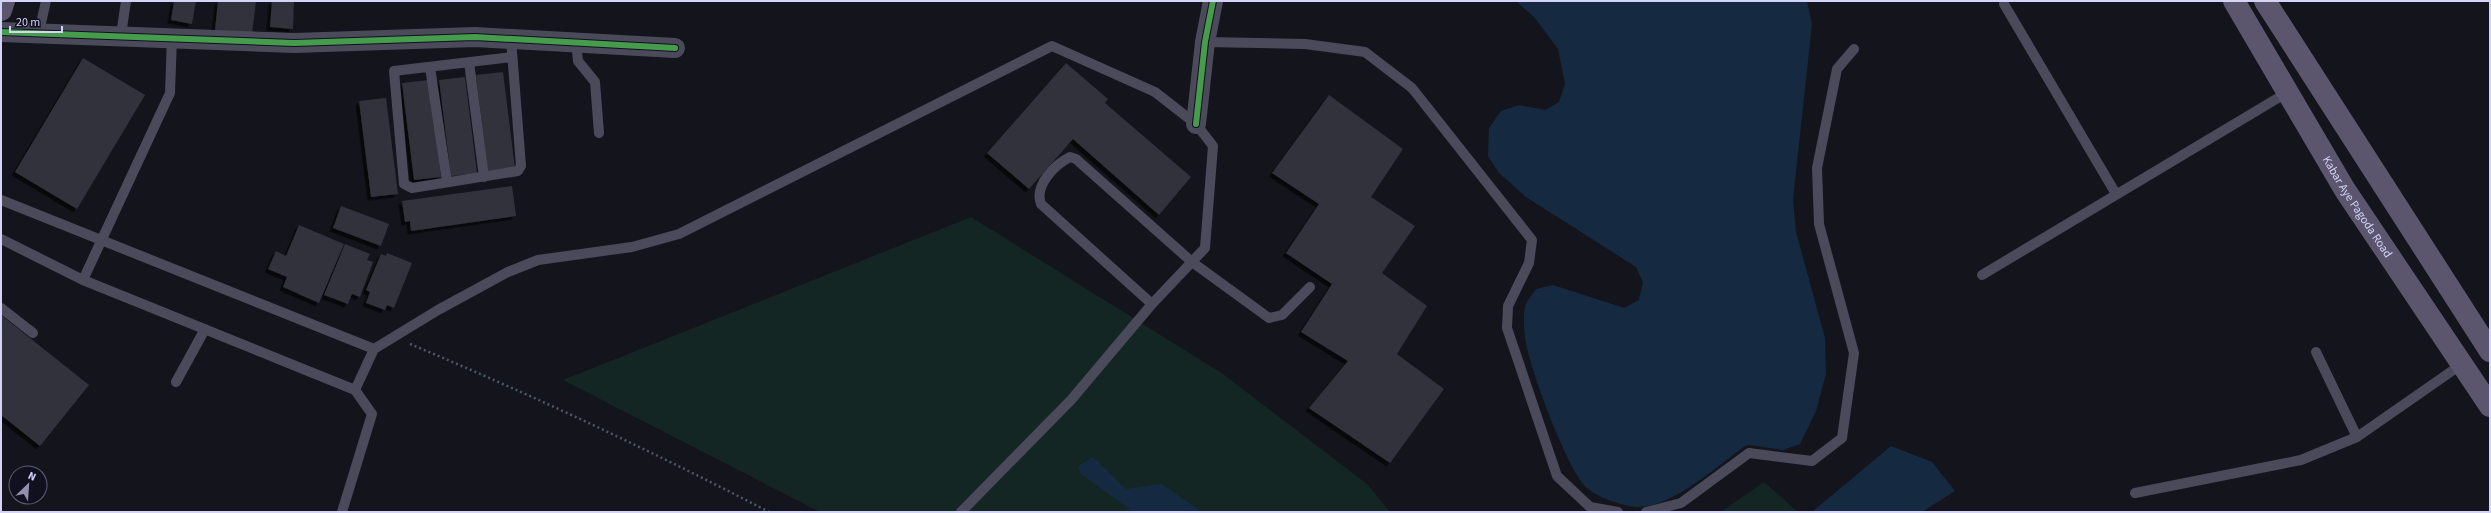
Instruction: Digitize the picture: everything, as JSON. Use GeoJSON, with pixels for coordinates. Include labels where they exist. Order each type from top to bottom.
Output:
{"type":"FeatureCollection","features":[{"type":"Feature","properties":{"kind":"main road"},"geometry":{"type":"LineString","coordinates":[[1,10],[4,1]]}},
{"type":"Feature","properties":{"kind":"main road","name":"Kabar Aye Pagoda Road"},"geometry":{"type":"LineString","coordinates":[[2234,1],[2345,190],[2490,406]]}},
{"type":"Feature","properties":{"kind":"main road"},"geometry":{"type":"LineString","coordinates":[[2265,1],[2490,351]]}},
{"type":"Feature","properties":{"kind":"main road"},"geometry":{"type":"LineString","coordinates":[[2345,190],[2375,174]]}},
{"type":"Feature","properties":{"kind":"street"},"geometry":{"type":"LineString","coordinates":[[1196,124],[1206,42],[1213,1]]}},
{"type":"Feature","properties":{"kind":"street"},"geometry":{"type":"LineString","coordinates":[[1,32],[121,35],[294,43],[475,37],[511,48],[576,42],[675,48]]}},
{"type":"Feature","properties":{"kind":"lane"},"geometry":{"type":"LineString","coordinates":[[39,32],[46,1]]}},
{"type":"Feature","properties":{"kind":"lane"},"geometry":{"type":"LineString","coordinates":[[121,35],[126,1]]}},
{"type":"Feature","properties":{"kind":"lane"},"geometry":{"type":"LineString","coordinates":[[2004,4],[2116,194]]}},
{"type":"Feature","properties":{"kind":"lane"},"geometry":{"type":"LineString","coordinates":[[84,280],[101,240],[170,93],[172,38]]}},
{"type":"Feature","properties":{"kind":"lane"},"geometry":{"type":"LineString","coordinates":[[576,42],[578,61],[595,82],[599,133]]}},
{"type":"Feature","properties":{"kind":"lane"},"geometry":{"type":"LineString","coordinates":[[1206,42],[1305,44],[1365,52],[1412,88],[1532,240],[1529,263],[1508,306],[1507,328],[1557,476],[1590,507],[1618,512]]}},
{"type":"Feature","properties":{"kind":"lane"},"geometry":{"type":"LineString","coordinates":[[355,390],[374,349],[393,336],[508,272],[538,260],[632,247],[679,234],[1052,46],[1155,92],[1196,124],[1214,146],[1205,248],[1152,304],[1071,400],[961,512]]}},
{"type":"Feature","properties":{"kind":"lane"},"geometry":{"type":"LineString","coordinates":[[511,48],[521,166],[518,171],[412,188],[404,184],[394,71],[469,62],[511,48]]}},
{"type":"Feature","properties":{"kind":"lane"},"geometry":{"type":"LineString","coordinates":[[1646,512],[1680,503],[1749,453],[1812,461],[1842,438],[1854,353],[1819,224],[1817,168],[1837,69],[1854,49]]}},
{"type":"Feature","properties":{"kind":"lane"},"geometry":{"type":"LineString","coordinates":[[469,62],[484,177]]}},
{"type":"Feature","properties":{"kind":"lane"},"geometry":{"type":"LineString","coordinates":[[430,66],[447,182]]}},
{"type":"Feature","properties":{"kind":"lane"},"geometry":{"type":"LineString","coordinates":[[1982,275],[2288,92]]}},
{"type":"Feature","properties":{"kind":"lane"},"geometry":{"type":"LineString","coordinates":[[1152,304],[1040,204],[1038,196],[1040,187],[1062,161],[1070,157],[1076,159],[1192,262],[1269,318],[1282,315],[1310,287]]}},
{"type":"Feature","properties":{"kind":"lane"},"geometry":{"type":"LineString","coordinates":[[1,200],[374,349]]}},
{"type":"Feature","properties":{"kind":"lane"},"geometry":{"type":"LineString","coordinates":[[1,239],[84,280],[355,390],[372,414],[342,512]]}},
{"type":"Feature","properties":{"kind":"lane"},"geometry":{"type":"LineString","coordinates":[[1,308],[33,333]]}},
{"type":"Feature","properties":{"kind":"lane"},"geometry":{"type":"LineString","coordinates":[[176,382],[205,329]]}},
{"type":"Feature","properties":{"kind":"lane"},"geometry":{"type":"LineString","coordinates":[[2316,352],[2356,437]]}},
{"type":"Feature","properties":{"kind":"lane"},"geometry":{"type":"LineString","coordinates":[[2135,493],[2301,460],[2356,437],[2462,364]]}},
{"type":"Feature","properties":{"kind":"path"},"geometry":{"type":"LineString","coordinates":[[393,336],[516,388],[684,468],[769,512]]}},
{"type":"Feature","properties":{"kind":"green space"},"geometry":{"type":"Polygon","coordinates":[[[971,217],[1223,374],[1367,484],[1390,512],[820,512],[563,380],[971,217]]]}},
{"type":"Feature","properties":{"kind":"green space"},"geometry":{"type":"Polygon","coordinates":[[[1764,482],[1798,512],[1721,512],[1764,482]]]}},
{"type":"Feature","properties":{"kind":"water"},"geometry":{"type":"Polygon","coordinates":[[[1516,1],[1807,1],[1812,24],[1793,199],[1796,232],[1825,338],[1826,374],[1816,411],[1800,444],[1783,450],[1749,445],[1745,446],[1693,485],[1664,501],[1650,506],[1636,507],[1617,503],[1590,491],[1578,477],[1559,439],[1533,370],[1525,337],[1524,310],[1528,300],[1536,289],[1553,285],[1624,308],[1639,300],[1643,282],[1636,267],[1526,197],[1499,173],[1488,156],[1489,128],[1501,111],[1519,105],[1545,110],[1559,102],[1565,84],[1558,49],[1534,17],[1516,1]]]}},
{"type":"Feature","properties":{"kind":"water"},"geometry":{"type":"Polygon","coordinates":[[[1891,446],[1932,462],[1955,491],[1922,512],[1812,512],[1891,446]]]}},
{"type":"Feature","properties":{"kind":"water"},"geometry":{"type":"Polygon","coordinates":[[[1093,457],[1126,489],[1162,484],[1202,512],[1130,512],[1128,508],[1081,474],[1078,466],[1093,457]]]}},
{"type":"Feature","properties":{"kind":"building"},"geometry":{"type":"Polygon","coordinates":[[[174,1],[196,1],[192,24],[171,20],[174,1]]]}},
{"type":"Feature","properties":{"kind":"building"},"geometry":{"type":"Polygon","coordinates":[[[218,1],[256,1],[252,34],[215,30],[218,1]]]}},
{"type":"Feature","properties":{"kind":"building"},"geometry":{"type":"Polygon","coordinates":[[[272,1],[294,1],[293,29],[270,27],[272,1]]]}},
{"type":"Feature","properties":{"kind":"building"},"geometry":{"type":"Polygon","coordinates":[[[83,58],[145,95],[77,209],[15,172],[83,58]]]}},
{"type":"Feature","properties":{"kind":"building"},"geometry":{"type":"Polygon","coordinates":[[[1066,63],[1108,99],[1105,103],[1191,177],[1159,215],[1073,139],[1029,189],[987,153],[1066,63]]]}},
{"type":"Feature","properties":{"kind":"building"},"geometry":{"type":"Polygon","coordinates":[[[503,72],[515,168],[488,171],[476,75],[503,72]]]}},
{"type":"Feature","properties":{"kind":"building"},"geometry":{"type":"Polygon","coordinates":[[[465,77],[477,173],[451,176],[439,80],[465,77]]]}},
{"type":"Feature","properties":{"kind":"building"},"geometry":{"type":"Polygon","coordinates":[[[429,80],[441,177],[414,180],[402,83],[429,80]]]}},
{"type":"Feature","properties":{"kind":"building"},"geometry":{"type":"Polygon","coordinates":[[[1329,95],[1403,149],[1371,197],[1415,226],[1382,273],[1427,306],[1397,354],[1444,389],[1390,463],[1309,408],[1348,361],[1301,332],[1332,284],[1286,253],[1319,204],[1272,173],[1329,95]]]}},
{"type":"Feature","properties":{"kind":"building"},"geometry":{"type":"Polygon","coordinates":[[[386,98],[398,194],[371,197],[359,101],[386,98]]]}},
{"type":"Feature","properties":{"kind":"building"},"geometry":{"type":"Polygon","coordinates":[[[512,186],[516,216],[411,231],[410,221],[405,222],[402,201],[512,186]]]}},
{"type":"Feature","properties":{"kind":"building"},"geometry":{"type":"Polygon","coordinates":[[[341,206],[389,224],[381,246],[333,228],[341,206]]]}},
{"type":"Feature","properties":{"kind":"building"},"geometry":{"type":"Polygon","coordinates":[[[299,225],[344,244],[319,303],[283,287],[287,277],[268,269],[276,251],[286,256],[299,225]]]}},
{"type":"Feature","properties":{"kind":"building"},"geometry":{"type":"Polygon","coordinates":[[[345,244],[370,254],[367,260],[373,262],[360,297],[352,294],[348,304],[324,295],[345,244]]]}},
{"type":"Feature","properties":{"kind":"building"},"geometry":{"type":"Polygon","coordinates":[[[387,253],[412,263],[394,308],[387,305],[385,310],[366,303],[370,292],[366,290],[381,254],[386,256],[387,253]]]}},
{"type":"Feature","properties":{"kind":"building"},"geometry":{"type":"Polygon","coordinates":[[[1,315],[89,385],[40,446],[1,415],[1,315]]]}},
{"type":"Feature","properties":{"kind":"cycle path"},"geometry":{"type":"LineString","coordinates":[[1196,124],[1205,42],[1213,1]]}},
{"type":"Feature","properties":{"kind":"cycle path"},"geometry":{"type":"LineString","coordinates":[[1,32],[294,43],[475,37],[675,48]]}}]}
